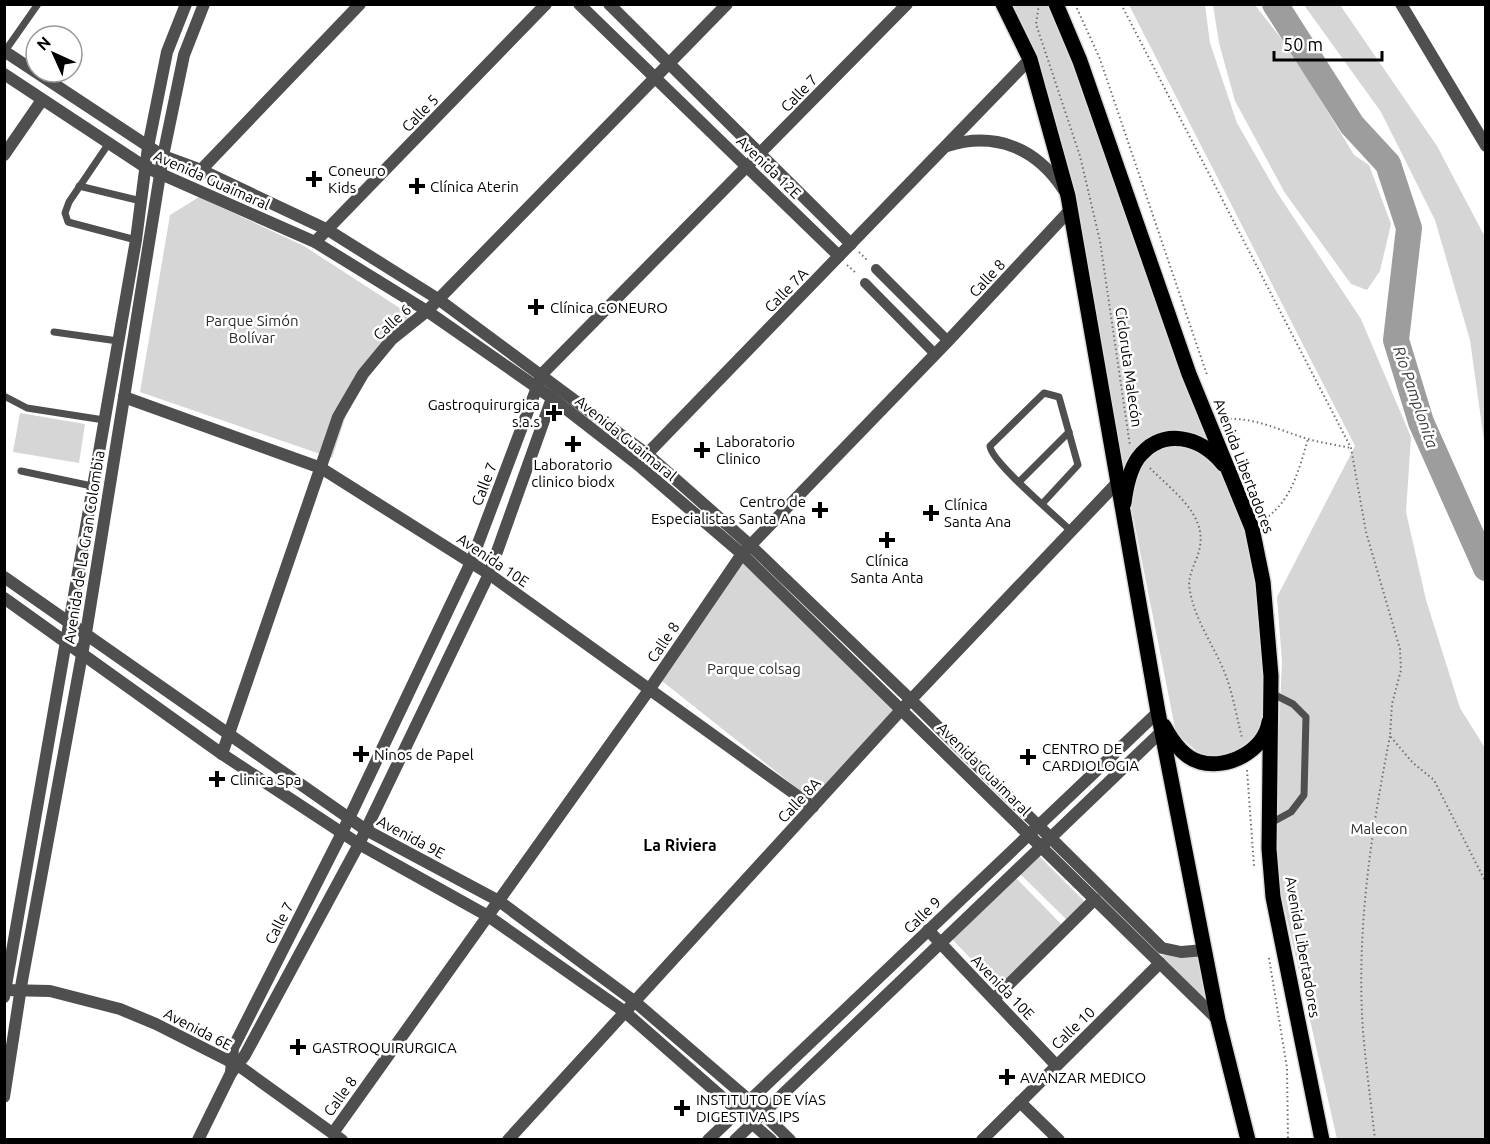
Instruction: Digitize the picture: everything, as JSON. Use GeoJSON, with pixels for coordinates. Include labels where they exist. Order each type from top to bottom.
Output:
{"type":"FeatureCollection","features":[{"type":"Feature","properties":{"kind":"main road"},"geometry":{"type":"LineString","coordinates":[[1003,4],[1030,59],[1069,203],[1116,484],[1160,721],[1218,1020],[1248,1140]]}},
{"type":"Feature","properties":{"kind":"main road","name":"Avenida Libertadores"},"geometry":{"type":"LineString","coordinates":[[1056,4],[1080,61],[1189,374],[1252,528],[1263,582],[1272,701],[1270,823],[1273,897],[1322,1140]]}},
{"type":"Feature","properties":{"kind":"main road"},"geometry":{"type":"LineString","coordinates":[[1122,515],[1126,486],[1139,457],[1151,446],[1166,440],[1183,439],[1199,443],[1214,453],[1228,471]]}},
{"type":"Feature","properties":{"kind":"main road"},"geometry":{"type":"LineString","coordinates":[[1160,721],[1171,739],[1198,762],[1223,764],[1245,755],[1259,742],[1268,726],[1272,701]]}},
{"type":"Feature","properties":{"kind":"street","name":"Avenida de La Gran Colombia"},"geometry":{"type":"LineString","coordinates":[[5,986],[136,240],[148,147],[167,52],[186,4]]}},
{"type":"Feature","properties":{"kind":"street","name":"Avenida de La Gran Colombia"},"geometry":{"type":"LineString","coordinates":[[4,1097],[21,989],[86,633],[163,156],[184,55],[204,4]]}},
{"type":"Feature","properties":{"kind":"street"},"geometry":{"type":"LineString","coordinates":[[201,170],[360,4]]}},
{"type":"Feature","properties":{"kind":"street","name":"Calle 5"},"geometry":{"type":"LineString","coordinates":[[315,242],[546,4]]}},
{"type":"Feature","properties":{"kind":"street","name":"Avenida 12E"},"geometry":{"type":"LineString","coordinates":[[579,4],[656,76],[839,256]]}},
{"type":"Feature","properties":{"kind":"street","name":"Avenida 12E"},"geometry":{"type":"LineString","coordinates":[[609,4],[851,243]]}},
{"type":"Feature","properties":{"kind":"street","name":"Calle 6"},"geometry":{"type":"LineString","coordinates":[[222,754],[338,417],[363,374],[392,339],[438,299],[727,4]]}},
{"type":"Feature","properties":{"kind":"street","name":"Calle 7"},"geometry":{"type":"LineString","coordinates":[[233,1067],[233,1048],[342,833],[471,562],[542,374],[908,4]]}},
{"type":"Feature","properties":{"kind":"street"},"geometry":{"type":"LineString","coordinates":[[1401,4],[1485,146]]}},
{"type":"Feature","properties":{"kind":"street","name":"Avenida Guaimaral"},"geometry":{"type":"LineString","coordinates":[[5,51],[163,156],[201,170],[327,230],[438,299],[542,374],[647,454],[907,704],[1046,842],[1162,948],[1181,952],[1205,950]]}},
{"type":"Feature","properties":{"kind":"street","name":"Calle 7A"},"geometry":{"type":"LineString","coordinates":[[647,454],[1030,59]]}},
{"type":"Feature","properties":{"kind":"street","name":"Avenida Guaimaral"},"geometry":{"type":"LineString","coordinates":[[4,74],[145,167],[315,242],[426,311],[537,386],[746,549]]}},
{"type":"Feature","properties":{"kind":"street"},"geometry":{"type":"LineString","coordinates":[[4,155],[42,99]]}},
{"type":"Feature","properties":{"kind":"street"},"geometry":{"type":"LineString","coordinates":[[946,146],[965,140],[996,141],[1028,152],[1052,173],[1069,203]]}},
{"type":"Feature","properties":{"kind":"street","name":"Calle 8"},"geometry":{"type":"LineString","coordinates":[[337,1136],[488,916],[746,549],[948,341],[1069,203]]}},
{"type":"Feature","properties":{"kind":"street"},"geometry":{"type":"LineString","coordinates":[[876,269],[948,341]]}},
{"type":"Feature","properties":{"kind":"street"},"geometry":{"type":"LineString","coordinates":[[865,283],[935,354]]}},
{"type":"Feature","properties":{"kind":"street","name":"Avenida 10E"},"geometry":{"type":"LineString","coordinates":[[124,397],[321,468],[489,574],[813,807]]}},
{"type":"Feature","properties":{"kind":"street","name":"Calle 7"},"geometry":{"type":"LineString","coordinates":[[198,1140],[233,1067],[359,844],[489,574],[552,398]]}},
{"type":"Feature","properties":{"kind":"street","name":"Calle 8A"},"geometry":{"type":"LineString","coordinates":[[508,1140],[907,704],[1116,484]]}},
{"type":"Feature","properties":{"kind":"street","name":"Avenida 9E"},"geometry":{"type":"LineString","coordinates":[[4,577],[366,830],[499,901],[634,1001],[749,1100],[771,1140]]}},
{"type":"Feature","properties":{"kind":"street","name":"Avenida 9E"},"geometry":{"type":"LineString","coordinates":[[4,598],[67,640],[222,754],[342,833],[488,916],[625,1012],[740,1110],[758,1118],[790,1140]]}},
{"type":"Feature","properties":{"kind":"street"},"geometry":{"type":"LineString","coordinates":[[735,1140],[1046,842],[1160,721]]}},
{"type":"Feature","properties":{"kind":"street","name":"Calle 9"},"geometry":{"type":"LineString","coordinates":[[708,1140],[1034,830],[1160,721]]}},
{"type":"Feature","properties":{"kind":"street","name":"Avenida Guaimaral"},"geometry":{"type":"LineString","coordinates":[[1046,842],[1095,899],[1218,1020]]}},
{"type":"Feature","properties":{"kind":"street"},"geometry":{"type":"LineString","coordinates":[[994,999],[1095,899]]}},
{"type":"Feature","properties":{"kind":"street","name":"Avenida 10E"},"geometry":{"type":"LineString","coordinates":[[928,930],[1056,1065]]}},
{"type":"Feature","properties":{"kind":"street","name":"Calle 10"},"geometry":{"type":"LineString","coordinates":[[982,1140],[1160,963]]}},
{"type":"Feature","properties":{"kind":"street","name":"Avenida 6E"},"geometry":{"type":"LineString","coordinates":[[5,986],[50,991],[120,1009],[233,1067],[337,1136]]}},
{"type":"Feature","properties":{"kind":"street"},"geometry":{"type":"LineString","coordinates":[[1020,1102],[1059,1140]]}},
{"type":"Feature","properties":{"kind":"lane"},"geometry":{"type":"LineString","coordinates":[[5,51],[38,4]]}},
{"type":"Feature","properties":{"kind":"lane"},"geometry":{"type":"LineString","coordinates":[[109,142],[65,213],[68,222],[136,240]]}},
{"type":"Feature","properties":{"kind":"lane"},"geometry":{"type":"LineString","coordinates":[[80,186],[141,201]]}},
{"type":"Feature","properties":{"kind":"lane"},"geometry":{"type":"LineString","coordinates":[[54,332],[118,341]]}},
{"type":"Feature","properties":{"kind":"lane"},"geometry":{"type":"LineString","coordinates":[[1042,504],[1078,465],[1059,397],[1044,393],[990,446],[994,458],[1042,504],[1071,531]]}},
{"type":"Feature","properties":{"kind":"lane"},"geometry":{"type":"LineString","coordinates":[[4,396],[27,408],[104,420]]}},
{"type":"Feature","properties":{"kind":"lane"},"geometry":{"type":"LineString","coordinates":[[1019,482],[1069,432]]}},
{"type":"Feature","properties":{"kind":"lane"},"geometry":{"type":"LineString","coordinates":[[21,471],[92,486]]}},
{"type":"Feature","properties":{"kind":"lane"},"geometry":{"type":"LineString","coordinates":[[1270,823],[1292,812],[1304,795],[1306,717],[1302,711],[1272,701]]}},
{"type":"Feature","properties":{"kind":"path","name":"Cicloruta Malecón"},"geometry":{"type":"LineString","coordinates":[[1039,4],[1036,24],[1080,156],[1100,241],[1129,446],[1188,506],[1199,527],[1200,546],[1191,570],[1189,590],[1205,634],[1226,676],[1242,740]]}},
{"type":"Feature","properties":{"kind":"path"},"geometry":{"type":"LineString","coordinates":[[1075,4],[1100,59],[1207,377]]}},
{"type":"Feature","properties":{"kind":"path"},"geometry":{"type":"LineString","coordinates":[[1121,4],[1351,448],[1366,532],[1400,649],[1401,670],[1392,704],[1390,736],[1375,813],[1367,876],[1363,941],[1363,1029],[1375,1140]]}},
{"type":"Feature","properties":{"kind":"path"},"geometry":{"type":"LineString","coordinates":[[851,243],[876,269]]}},
{"type":"Feature","properties":{"kind":"path"},"geometry":{"type":"LineString","coordinates":[[839,256],[865,283]]}},
{"type":"Feature","properties":{"kind":"path"},"geometry":{"type":"LineString","coordinates":[[1216,398],[1225,419],[1237,418],[1261,423],[1308,439],[1351,448]]}},
{"type":"Feature","properties":{"kind":"path"},"geometry":{"type":"LineString","coordinates":[[1252,528],[1273,513],[1285,500],[1298,474],[1308,439]]}},
{"type":"Feature","properties":{"kind":"path"},"geometry":{"type":"LineString","coordinates":[[1390,736],[1413,763],[1434,780],[1485,883]]}},
{"type":"Feature","properties":{"kind":"green space"},"geometry":{"type":"Polygon","coordinates":[[[1006,5],[1053,5],[1213,447],[1168,436],[1122,476],[1074,197],[1006,5]]]}},
{"type":"Feature","properties":{"kind":"green space","name":"Malecon"},"geometry":{"type":"Polygon","coordinates":[[[1129,5],[1205,5],[1210,43],[1237,123],[1276,191],[1361,319],[1411,437],[1406,512],[1426,600],[1460,708],[1485,748],[1485,1139],[1337,1139],[1273,857],[1282,662],[1277,597],[1355,446],[1129,5]]]}},
{"type":"Feature","properties":{"kind":"green space"},"geometry":{"type":"Polygon","coordinates":[[[1213,5],[1255,5],[1291,51],[1354,155],[1369,165],[1391,224],[1380,271],[1367,290],[1351,284],[1285,193],[1235,101],[1219,43],[1213,5]]]}},
{"type":"Feature","properties":{"kind":"green space"},"geometry":{"type":"Polygon","coordinates":[[[1304,5],[1340,5],[1437,146],[1485,237],[1485,448],[1470,340],[1435,220],[1381,112],[1304,5]]]}},
{"type":"Feature","properties":{"kind":"green space","name":"Parque Simón Bolívar"},"geometry":{"type":"Polygon","coordinates":[[[199,197],[304,246],[412,316],[358,379],[332,458],[140,392],[170,215],[199,197]]]}},
{"type":"Feature","properties":{"kind":"green space"},"geometry":{"type":"Polygon","coordinates":[[[20,413],[85,424],[79,463],[13,452],[20,413]]]}},
{"type":"Feature","properties":{"kind":"green space"},"geometry":{"type":"Polygon","coordinates":[[[1181,443],[1195,447],[1220,467],[1249,536],[1259,594],[1266,698],[1264,721],[1255,739],[1240,752],[1217,758],[1199,753],[1176,733],[1131,506],[1134,481],[1141,463],[1155,451],[1181,443]]]}},
{"type":"Feature","properties":{"kind":"green space","name":"Parque colsag"},"geometry":{"type":"Polygon","coordinates":[[[743,563],[896,710],[813,801],[662,681],[743,563]]]}},
{"type":"Feature","properties":{"kind":"green space"},"geometry":{"type":"Polygon","coordinates":[[[1036,853],[1086,903],[1068,921],[1018,872],[1036,853]]]}},
{"type":"Feature","properties":{"kind":"green space"},"geometry":{"type":"Polygon","coordinates":[[[1013,875],[1063,926],[999,988],[950,937],[1013,875]]]}},
{"type":"Feature","properties":{"kind":"green space"},"geometry":{"type":"Polygon","coordinates":[[[1161,955],[1202,956],[1210,1006],[1161,955]]]}},
{"type":"Feature","properties":{"kind":"waterway","name":"Río Pamplonita"},"geometry":{"type":"LineString","coordinates":[[1275,4],[1352,125],[1388,164],[1409,228],[1396,340],[1421,422],[1486,568]]}},
{"type":"Feature","properties":{"kind":"place","name":"Coneuro Kids"},"geometry":{"type":"Point","coordinates":[314,179]}},
{"type":"Feature","properties":{"kind":"place","name":"Clínica Aterin"},"geometry":{"type":"Point","coordinates":[417,186]}},
{"type":"Feature","properties":{"kind":"place","name":"Clínica CONEURO"},"geometry":{"type":"Point","coordinates":[536,307]}},
{"type":"Feature","properties":{"kind":"place","name":"Gastroquirurgica s.a.s"},"geometry":{"type":"Point","coordinates":[554,413]}},
{"type":"Feature","properties":{"kind":"place","name":"Laboratorio clinico biodx"},"geometry":{"type":"Point","coordinates":[573,444]}},
{"type":"Feature","properties":{"kind":"place","name":"Laboratorio Clinico"},"geometry":{"type":"Point","coordinates":[702,450]}},
{"type":"Feature","properties":{"kind":"place","name":"Centro de Especialistas Santa Ana"},"geometry":{"type":"Point","coordinates":[820,510]}},
{"type":"Feature","properties":{"kind":"place","name":"Clínica Santa Ana"},"geometry":{"type":"Point","coordinates":[931,513]}},
{"type":"Feature","properties":{"kind":"place","name":"Clínica Santa Anta"},"geometry":{"type":"Point","coordinates":[887,540]}},
{"type":"Feature","properties":{"kind":"place","name":"Ninos de Papel"},"geometry":{"type":"Point","coordinates":[361,754]}},
{"type":"Feature","properties":{"kind":"place","name":"CENTRO DE CARDIOLOGIA"},"geometry":{"type":"Point","coordinates":[1028,757]}},
{"type":"Feature","properties":{"kind":"place","name":"Clinica Spa"},"geometry":{"type":"Point","coordinates":[217,779]}},
{"type":"Feature","properties":{"kind":"place","name":"GASTROQUIRURGICA"},"geometry":{"type":"Point","coordinates":[298,1047]}},
{"type":"Feature","properties":{"kind":"place","name":"AVANZAR MEDICO"},"geometry":{"type":"Point","coordinates":[1007,1077]}},
{"type":"Feature","properties":{"kind":"place","name":"INSTITUTO DE VÍAS DIGESTIVAS IPS"},"geometry":{"type":"Point","coordinates":[682,1108]}},
{"type":"Feature","properties":{"kind":"district","name":"La Riviera"},"geometry":{"type":"Point","coordinates":[680,845]}}]}
